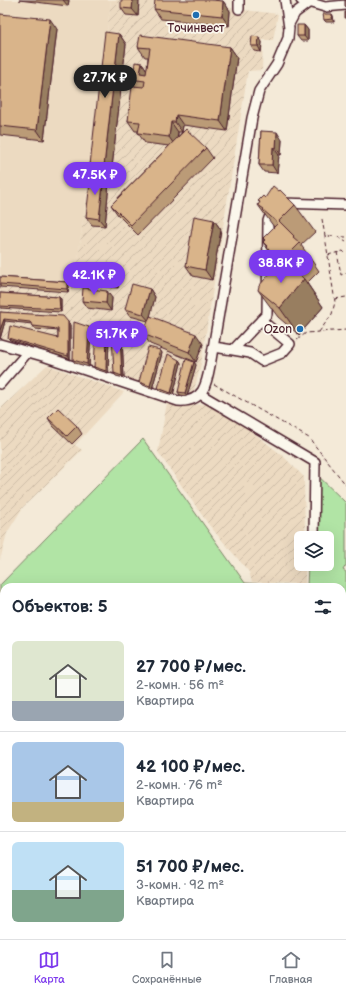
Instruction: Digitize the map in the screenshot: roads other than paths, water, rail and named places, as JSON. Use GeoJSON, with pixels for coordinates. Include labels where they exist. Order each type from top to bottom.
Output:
{"type":"FeatureCollection","features":[{"type":"Feature","properties":{"kind":"street"},"geometry":{"type":"LineString","coordinates":[[0,344],[27,353],[46,357],[178,401],[186,402],[200,394],[205,389],[214,347],[246,165],[252,118],[259,91],[283,51],[288,38],[289,24],[286,0]]}},
{"type":"Feature","properties":{"kind":"street"},"geometry":{"type":"LineString","coordinates":[[289,24],[295,12],[307,1],[325,7],[346,5]]}},
{"type":"Feature","properties":{"kind":"street"},"geometry":{"type":"LineString","coordinates":[[233,350],[267,314],[268,222],[271,209],[282,203],[346,205]]}},
{"type":"Feature","properties":{"kind":"street"},"geometry":{"type":"LineString","coordinates":[[214,347],[250,352],[262,361],[282,353],[295,345],[261,320]]}},
{"type":"Feature","properties":{"kind":"street"},"geometry":{"type":"LineString","coordinates":[[0,384],[27,353]]}},
{"type":"Feature","properties":{"kind":"street"},"geometry":{"type":"LineString","coordinates":[[200,394],[315,462],[314,531]]}},
{"type":"Feature","properties":{"kind":"place","name":"Точинвест"},"geometry":{"type":"Point","coordinates":[196,15]}},
{"type":"Feature","properties":{"kind":"place","name":"Ozon"},"geometry":{"type":"Point","coordinates":[300,329]}}]}
